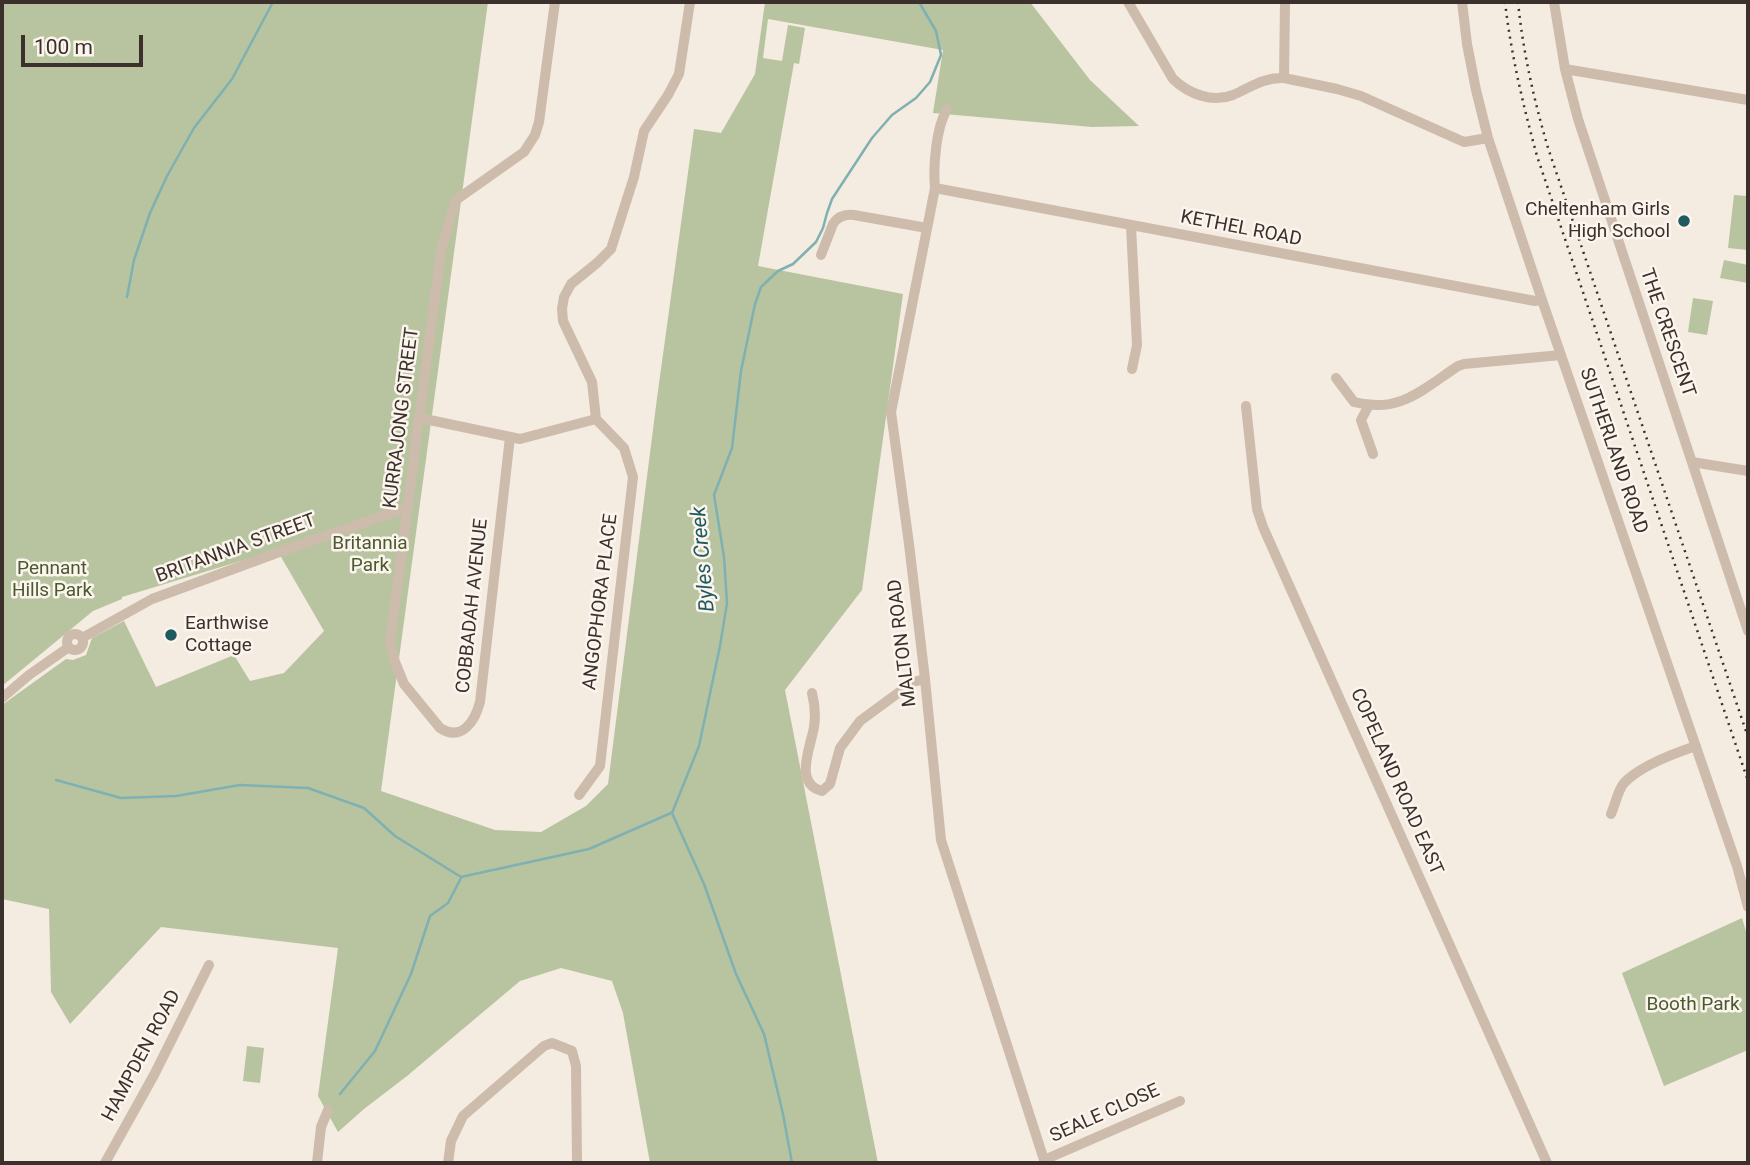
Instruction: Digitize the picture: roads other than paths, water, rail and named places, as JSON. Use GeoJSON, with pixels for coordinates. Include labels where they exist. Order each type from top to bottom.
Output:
{"type":"FeatureCollection","features":[{"type":"Feature","properties":{"kind":"street","name":"KURRAJONG STREET"},"geometry":{"type":"LineString","coordinates":[[390,642],[442,250],[456,200],[524,152],[535,135],[555,2]]}},
{"type":"Feature","properties":{"kind":"street"},"geometry":{"type":"LineString","coordinates":[[420,418],[520,439],[596,419],[592,382],[563,321],[564,297],[570,284],[611,248],[634,177],[644,131],[679,74],[691,2]]}},
{"type":"Feature","properties":{"kind":"street"},"geometry":{"type":"LineString","coordinates":[[1128,2],[1173,79],[1197,95],[1216,99],[1266,79],[1284,78],[1361,96],[1464,142],[1488,138]]}},
{"type":"Feature","properties":{"kind":"street"},"geometry":{"type":"LineString","coordinates":[[1284,78],[1285,2]]}},
{"type":"Feature","properties":{"kind":"street","name":"SUTHERLAND ROAD"},"geometry":{"type":"LineString","coordinates":[[1462,2],[1467,44],[1488,138],[1737,866],[1748,907]]}},
{"type":"Feature","properties":{"kind":"street","name":"THE CRESCENT"},"geometry":{"type":"LineString","coordinates":[[1554,2],[1565,69],[1594,171],[1748,631]]}},
{"type":"Feature","properties":{"kind":"street"},"geometry":{"type":"LineString","coordinates":[[1565,69],[1748,100]]}},
{"type":"Feature","properties":{"kind":"street","name":"MALTON ROAD"},"geometry":{"type":"LineString","coordinates":[[947,108],[942,120],[934,167],[935,188],[891,412],[925,679],[941,840],[1044,1162]]}},
{"type":"Feature","properties":{"kind":"street","name":"KETHEL ROAD"},"geometry":{"type":"LineString","coordinates":[[935,188],[1535,301],[1542,300]]}},
{"type":"Feature","properties":{"kind":"street"},"geometry":{"type":"LineString","coordinates":[[821,255],[835,220],[842,216],[854,215],[927,228]]}},
{"type":"Feature","properties":{"kind":"street"},"geometry":{"type":"LineString","coordinates":[[1131,226],[1137,345],[1132,369]]}},
{"type":"Feature","properties":{"kind":"street"},"geometry":{"type":"LineString","coordinates":[[1336,378],[1352,401],[1385,406],[1402,401],[1464,364],[1561,355]]}},
{"type":"Feature","properties":{"kind":"street"},"geometry":{"type":"LineString","coordinates":[[1369,405],[1361,420],[1373,454]]}},
{"type":"Feature","properties":{"kind":"street","name":"COPELAND ROAD EAST"},"geometry":{"type":"LineString","coordinates":[[1246,406],[1257,509],[1263,527],[1548,1163]]}},
{"type":"Feature","properties":{"kind":"street","name":"ANGOPHORA PLACE"},"geometry":{"type":"LineString","coordinates":[[579,795],[600,766],[633,477],[624,448],[596,419]]}},
{"type":"Feature","properties":{"kind":"street","name":"COBBADAH AVENUE"},"geometry":{"type":"LineString","coordinates":[[390,642],[404,684],[426,712],[446,732],[466,729],[477,715],[480,702],[510,437]]}},
{"type":"Feature","properties":{"kind":"street"},"geometry":{"type":"LineString","coordinates":[[1692,462],[1748,471]]}},
{"type":"Feature","properties":{"kind":"street","name":"BRITANNIA STREET"},"geometry":{"type":"LineString","coordinates":[[2,698],[69,647],[79,649],[83,644],[82,638],[152,599],[408,507]]}},
{"type":"Feature","properties":{"kind":"street"},"geometry":{"type":"LineString","coordinates":[[812,693],[816,712],[806,779],[814,789],[822,791],[830,784],[840,748],[860,721],[913,682],[925,679]]}},
{"type":"Feature","properties":{"kind":"street"},"geometry":{"type":"LineString","coordinates":[[1611,814],[1623,783],[1643,769],[1696,746]]}},
{"type":"Feature","properties":{"kind":"street","name":"HAMPDEN ROAD"},"geometry":{"type":"LineString","coordinates":[[105,1163],[154,1075],[209,965]]}},
{"type":"Feature","properties":{"kind":"street"},"geometry":{"type":"LineString","coordinates":[[448,1163],[451,1141],[463,1115],[552,1042],[572,1051],[576,1066],[577,1163]]}},
{"type":"Feature","properties":{"kind":"street","name":"SEALE CLOSE"},"geometry":{"type":"LineString","coordinates":[[1044,1162],[1180,1101]]}},
{"type":"Feature","properties":{"kind":"street"},"geometry":{"type":"LineString","coordinates":[[317,1163],[321,1127],[328,1110]]}},
{"type":"Feature","properties":{"kind":"waterway"},"geometry":{"type":"LineString","coordinates":[[127,297],[134,260],[150,213],[167,176],[194,128],[232,79],[273,2]]}},
{"type":"Feature","properties":{"kind":"waterway","name":"Byles Creek"},"geometry":{"type":"LineString","coordinates":[[792,1163],[764,1034],[736,974],[704,884],[672,813],[699,746],[720,646],[727,603],[724,557],[714,495],[732,448],[741,371],[755,304],[761,287],[778,271],[793,264],[816,242],[832,199],[872,138],[892,115],[916,98],[930,82],[941,55],[936,31],[919,2]]}},
{"type":"Feature","properties":{"kind":"waterway"},"geometry":{"type":"LineString","coordinates":[[56,780],[121,798],[176,796],[240,785],[308,788],[364,808],[395,836],[461,877],[589,849],[671,813]]}},
{"type":"Feature","properties":{"kind":"waterway"},"geometry":{"type":"LineString","coordinates":[[340,1094],[375,1051],[411,974],[430,916],[448,903],[461,878]]}},
{"type":"Feature","properties":{"kind":"railway"},"geometry":{"type":"LineString","coordinates":[[1505,2],[1518,79],[1537,156],[1748,781]]}},
{"type":"Feature","properties":{"kind":"railway"},"geometry":{"type":"LineString","coordinates":[[1518,2],[1530,76],[1548,148],[1748,737]]}},
{"type":"Feature","properties":{"kind":"place","name":"Cheltenham Girls High School"},"geometry":{"type":"Point","coordinates":[1684,221]}},
{"type":"Feature","properties":{"kind":"place","name":"Earthwise Cottage"},"geometry":{"type":"Point","coordinates":[171,635]}},
{"type":"Feature","properties":{"kind":"park label","name":"Britannia Park"},"geometry":{"type":"Point","coordinates":[370,555]}},
{"type":"Feature","properties":{"kind":"park label","name":"Pennant Hills Park"},"geometry":{"type":"Point","coordinates":[52,580]}},
{"type":"Feature","properties":{"kind":"park label","name":"Booth Park"},"geometry":{"type":"Point","coordinates":[1693,1005]}}]}
